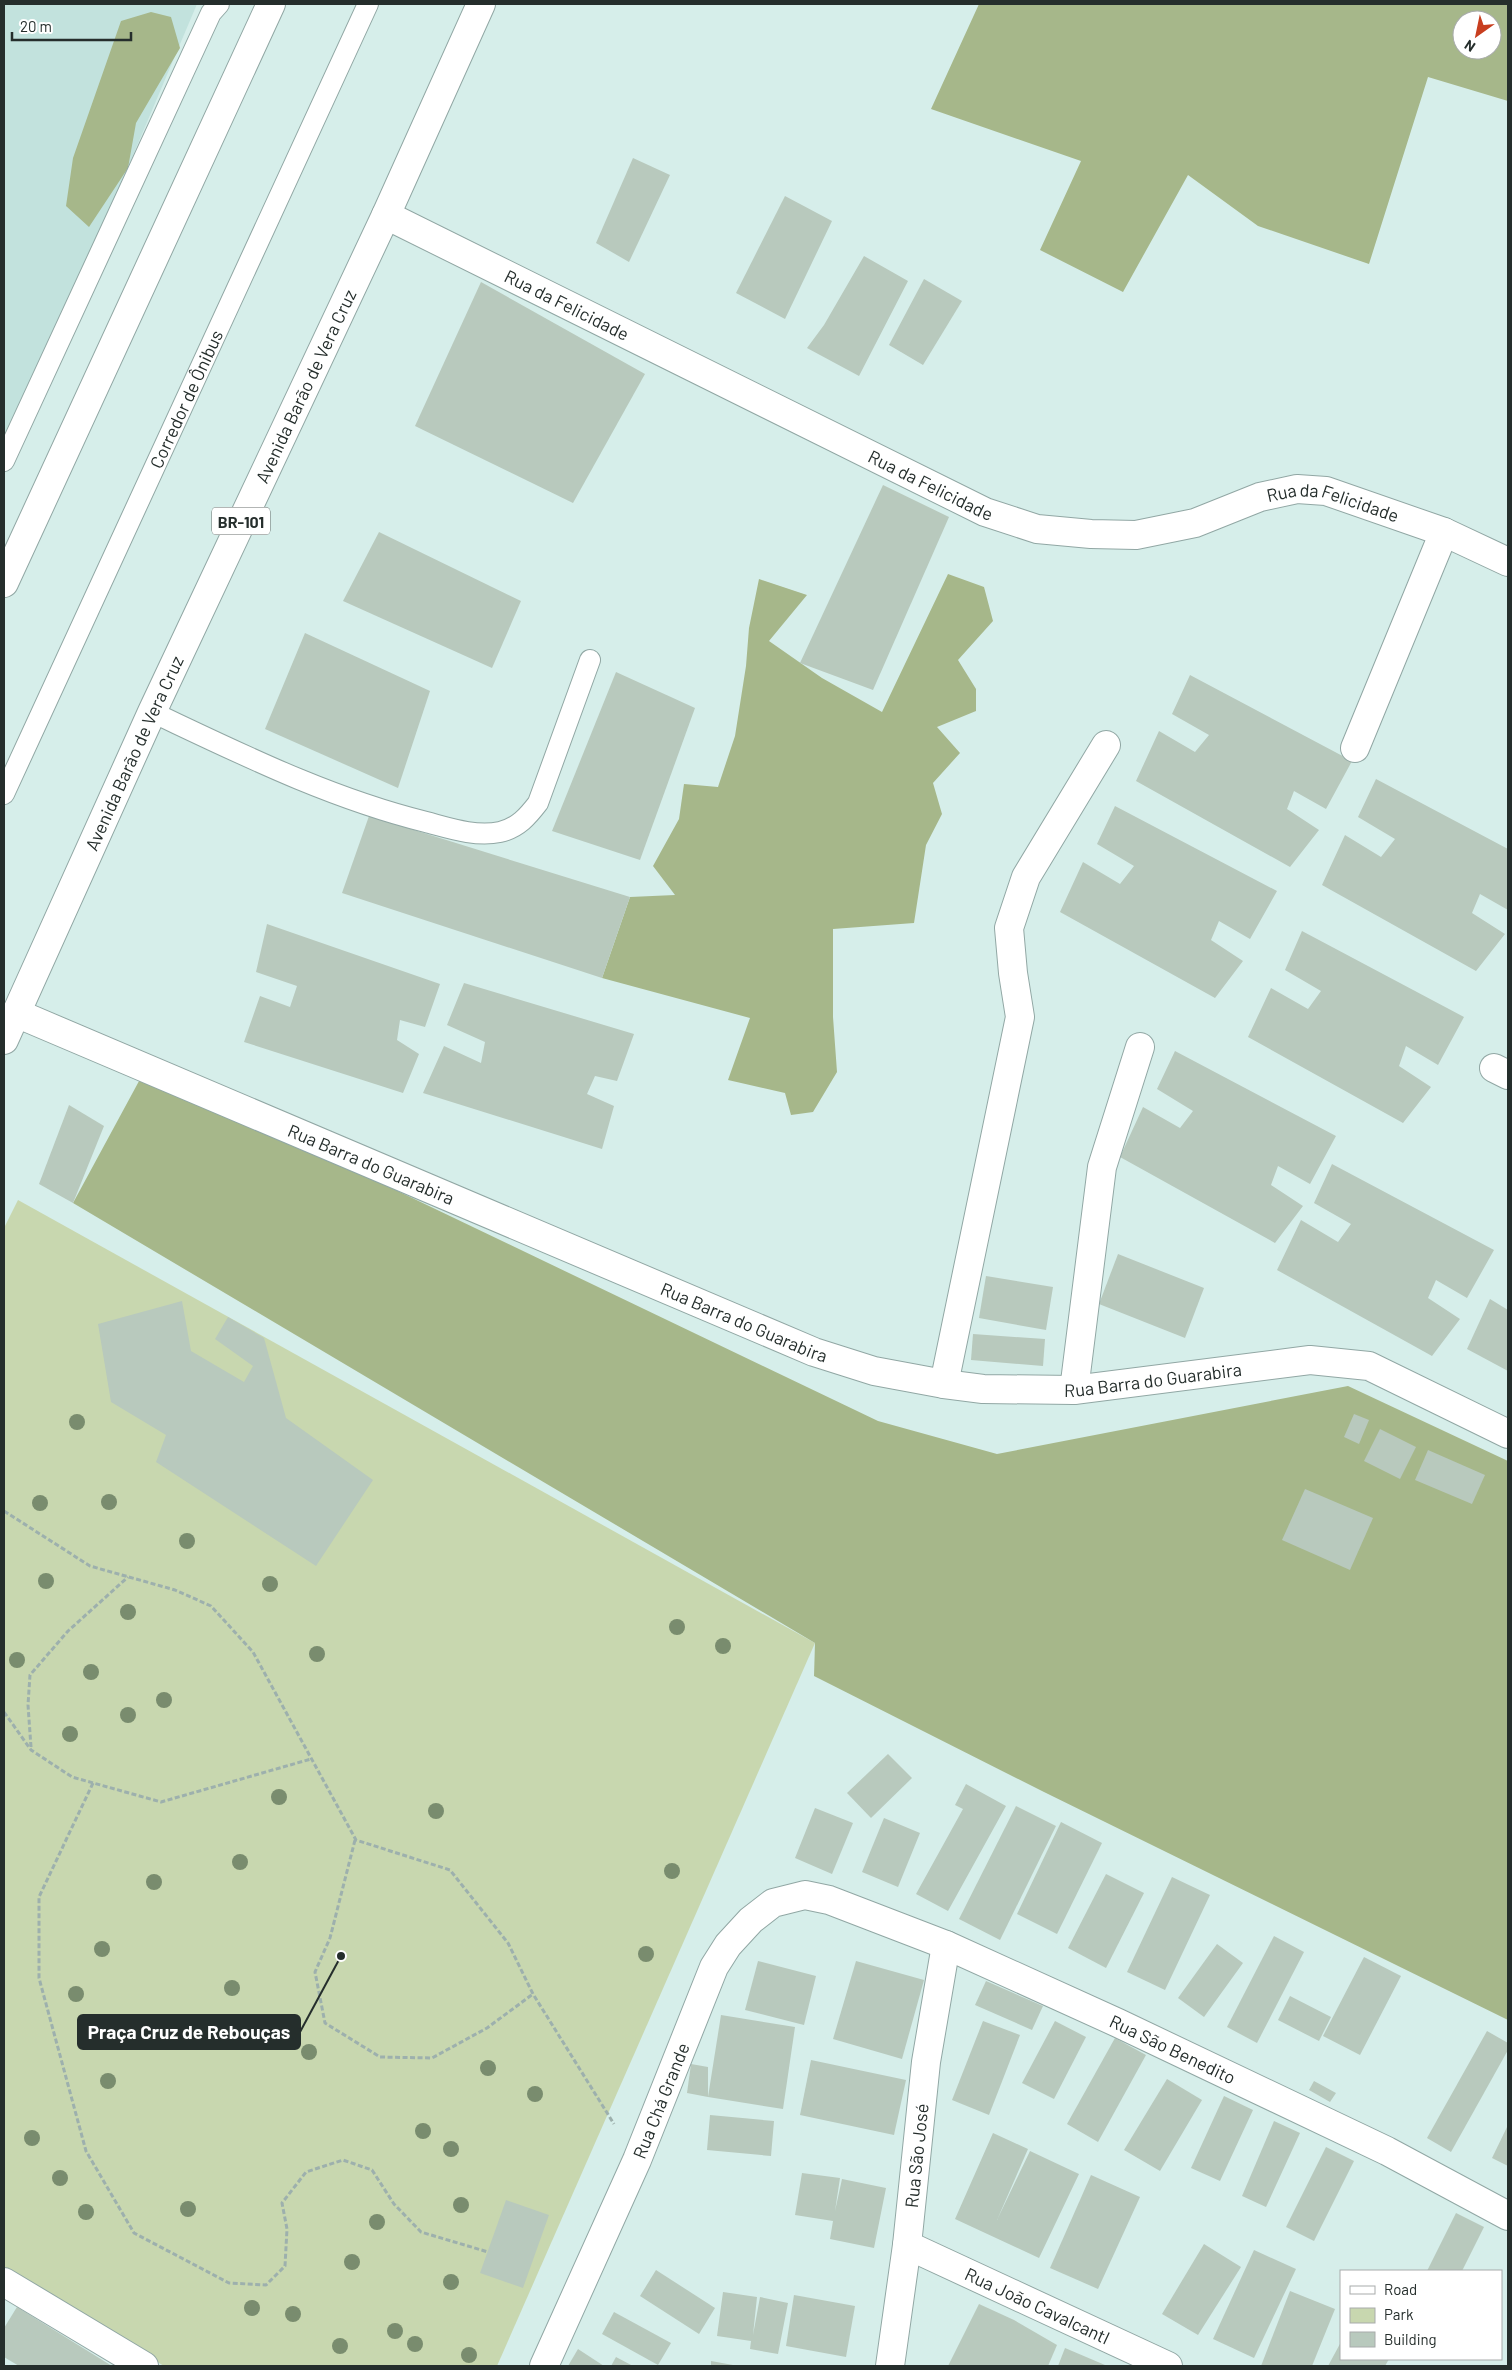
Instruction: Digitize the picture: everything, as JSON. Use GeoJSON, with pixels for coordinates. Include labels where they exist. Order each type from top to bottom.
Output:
{"type":"FeatureCollection","features":[{"type":"Feature","properties":{"kind":"main road"},"geometry":{"type":"LineString","coordinates":[[4,583],[271,4]]}},
{"type":"Feature","properties":{"kind":"main road","name":"Avenida Barão de Vera Cruz"},"geometry":{"type":"LineString","coordinates":[[4,1040],[152,712],[386,215],[481,4]]}},
{"type":"Feature","properties":{"kind":"main road","name":"Rua da Felicidade"},"geometry":{"type":"LineString","coordinates":[[386,215],[985,512],[1037,529],[1091,534],[1136,535],[1195,523],[1260,498],[1297,489],[1326,491],[1444,532],[1508,562]]}},
{"type":"Feature","properties":{"kind":"main road"},"geometry":{"type":"LineString","coordinates":[[1355,748],[1444,532]]}},
{"type":"Feature","properties":{"kind":"main road"},"geometry":{"type":"LineString","coordinates":[[944,1384],[1020,1017],[1013,973],[1009,928],[1026,877],[1106,745]]}},
{"type":"Feature","properties":{"kind":"main road","name":"Rua Barra do Guarabira"},"geometry":{"type":"LineString","coordinates":[[16,1013],[814,1352],[874,1371],[983,1389],[1074,1390],[1310,1360],[1369,1366],[1508,1434]]}},
{"type":"Feature","properties":{"kind":"main road"},"geometry":{"type":"LineString","coordinates":[[1074,1390],[1102,1167],[1140,1047]]}},
{"type":"Feature","properties":{"kind":"main road","name":"Rua Chá Grande"},"geometry":{"type":"LineString","coordinates":[[544,2366],[637,2160],[714,1967],[728,1945],[751,1920],[774,1903],[805,1894],[830,1900]]}},
{"type":"Feature","properties":{"kind":"main road","name":"Rua São Benedito"},"geometry":{"type":"LineString","coordinates":[[830,1900],[946,1945],[1118,2023],[1378,2146],[1508,2216]]}},
{"type":"Feature","properties":{"kind":"main road","name":"Rua São José"},"geometry":{"type":"LineString","coordinates":[[890,2366],[907,2245],[926,2062],[946,1945]]}},
{"type":"Feature","properties":{"kind":"main road","name":"Rua João CavalcantI"},"geometry":{"type":"LineString","coordinates":[[907,2245],[1168,2366]]}},
{"type":"Feature","properties":{"kind":"main road"},"geometry":{"type":"LineString","coordinates":[[4,2282],[144,2366]]}},
{"type":"Feature","properties":{"kind":"lane"},"geometry":{"type":"LineString","coordinates":[[4,461],[212,13],[219,4]]}},
{"type":"Feature","properties":{"kind":"lane","name":"Corredor de Ônibus"},"geometry":{"type":"LineString","coordinates":[[4,794],[368,4]]}},
{"type":"Feature","properties":{"kind":"lane"},"geometry":{"type":"LineString","coordinates":[[152,712],[297,780],[388,813],[465,832],[500,832],[525,821],[538,802],[590,660]]}},
{"type":"Feature","properties":{"kind":"path"},"geometry":{"type":"LineString","coordinates":[[4,1511],[90,1566],[175,1590],[211,1606],[254,1652],[356,1840],[450,1870],[508,1943],[532,1994],[637,2160]]}},
{"type":"Feature","properties":{"kind":"path"},"geometry":{"type":"LineString","coordinates":[[31,1750],[28,1705],[30,1675],[68,1631],[128,1576]]}},
{"type":"Feature","properties":{"kind":"path"},"geometry":{"type":"LineString","coordinates":[[4,1712],[31,1750],[72,1777],[161,1802],[311,1759]]}},
{"type":"Feature","properties":{"kind":"path"},"geometry":{"type":"LineString","coordinates":[[93,1783],[39,1897],[39,1978],[86,2151],[134,2233],[229,2283],[266,2285],[284,2266],[287,2229],[282,2204],[306,2172],[342,2160],[372,2170],[394,2204],[421,2232],[488,2252]]}},
{"type":"Feature","properties":{"kind":"path"},"geometry":{"type":"LineString","coordinates":[[356,1840],[330,1938],[315,1972],[325,2023],[380,2057],[432,2058],[486,2028],[532,1994]]}},
{"type":"Feature","properties":{"kind":"shaded area"},"geometry":{"type":"Polygon","coordinates":[[[4,4],[197,4],[43,368],[4,443],[4,4]]]}},
{"type":"Feature","properties":{"kind":"green space"},"geometry":{"type":"Polygon","coordinates":[[[979,4],[1508,4],[1508,101],[1428,77],[1369,264],[1258,226],[1188,175],[1123,292],[1040,250],[1081,161],[931,109],[979,4]]]}},
{"type":"Feature","properties":{"kind":"green space"},"geometry":{"type":"Polygon","coordinates":[[[151,12],[171,17],[180,48],[136,123],[128,168],[89,227],[66,206],[73,158],[121,21],[151,12]]]}},
{"type":"Feature","properties":{"kind":"green space"},"geometry":{"type":"Polygon","coordinates":[[[948,574],[984,587],[993,621],[958,660],[976,689],[976,711],[937,727],[960,753],[933,783],[942,814],[926,845],[914,923],[833,929],[833,1017],[837,1072],[813,1112],[791,1115],[785,1093],[728,1080],[750,1018],[602,978],[630,897],[675,895],[653,866],[679,819],[684,784],[718,787],[735,736],[746,666],[749,628],[759,579],[807,595],[769,641],[822,678],[882,712],[948,574]]]}},
{"type":"Feature","properties":{"kind":"green space"},"geometry":{"type":"Polygon","coordinates":[[[145,1070],[878,1421],[997,1454],[1348,1386],[1508,1461],[1508,2020],[1044,1792],[814,1676],[815,1643],[73,1203],[145,1070]]]}},
{"type":"Feature","properties":{"kind":"green space"},"geometry":{"type":"Polygon","coordinates":[[[18,1200],[815,1643],[497,2366],[164,2366],[4,2268],[4,1228],[18,1200]]]}},
{"type":"Feature","properties":{"kind":"building"},"geometry":{"type":"Polygon","coordinates":[[[633,158],[670,175],[629,262],[596,243],[633,158]]]}},
{"type":"Feature","properties":{"kind":"building"},"geometry":{"type":"Polygon","coordinates":[[[785,196],[832,221],[785,319],[736,293],[785,196]]]}},
{"type":"Feature","properties":{"kind":"building"},"geometry":{"type":"Polygon","coordinates":[[[864,256],[908,281],[859,376],[807,348],[824,325],[864,256]]]}},
{"type":"Feature","properties":{"kind":"building"},"geometry":{"type":"Polygon","coordinates":[[[924,279],[962,301],[923,365],[889,345],[924,279]]]}},
{"type":"Feature","properties":{"kind":"building"},"geometry":{"type":"Polygon","coordinates":[[[481,282],[645,374],[573,503],[415,426],[481,282]]]}},
{"type":"Feature","properties":{"kind":"building"},"geometry":{"type":"Polygon","coordinates":[[[883,485],[949,517],[873,690],[800,663],[883,485]]]}},
{"type":"Feature","properties":{"kind":"building"},"geometry":{"type":"Polygon","coordinates":[[[379,532],[521,601],[492,668],[343,601],[379,532]]]}},
{"type":"Feature","properties":{"kind":"building"},"geometry":{"type":"Polygon","coordinates":[[[305,633],[430,691],[398,788],[265,729],[305,633]]]}},
{"type":"Feature","properties":{"kind":"building"},"geometry":{"type":"Polygon","coordinates":[[[616,672],[695,708],[640,860],[552,831],[616,672]]]}},
{"type":"Feature","properties":{"kind":"building"},"geometry":{"type":"Polygon","coordinates":[[[1190,675],[1352,761],[1326,809],[1294,791],[1287,809],[1319,830],[1290,867],[1136,781],[1159,731],[1195,752],[1209,735],[1172,714],[1190,675]]]}},
{"type":"Feature","properties":{"kind":"building"},"geometry":{"type":"Polygon","coordinates":[[[1376,779],[1508,849],[1508,910],[1480,894],[1472,913],[1505,934],[1476,971],[1322,885],[1345,835],[1381,857],[1395,839],[1358,817],[1376,779]]]}},
{"type":"Feature","properties":{"kind":"building"},"geometry":{"type":"Polygon","coordinates":[[[1115,806],[1277,891],[1250,939],[1219,921],[1211,940],[1243,961],[1215,998],[1060,912],[1083,862],[1120,884],[1134,866],[1097,844],[1115,806]]]}},
{"type":"Feature","properties":{"kind":"building"},"geometry":{"type":"Polygon","coordinates":[[[369,816],[630,897],[602,978],[342,893],[369,816]]]}},
{"type":"Feature","properties":{"kind":"building"},"geometry":{"type":"Polygon","coordinates":[[[267,924],[440,984],[425,1027],[400,1020],[397,1040],[419,1054],[403,1093],[244,1042],[260,996],[290,1007],[297,986],[256,972],[267,924]]]}},
{"type":"Feature","properties":{"kind":"building"},"geometry":{"type":"Polygon","coordinates":[[[1302,931],[1464,1017],[1438,1065],[1406,1046],[1399,1066],[1431,1087],[1403,1123],[1248,1037],[1271,988],[1308,1009],[1321,991],[1285,970],[1302,931]]]}},
{"type":"Feature","properties":{"kind":"building"},"geometry":{"type":"Polygon","coordinates":[[[464,983],[634,1034],[617,1081],[595,1076],[587,1094],[614,1106],[602,1149],[423,1093],[444,1046],[481,1063],[485,1042],[447,1025],[464,983]]]}},
{"type":"Feature","properties":{"kind":"building"},"geometry":{"type":"Polygon","coordinates":[[[1175,1051],[1336,1136],[1310,1184],[1278,1166],[1271,1185],[1303,1206],[1275,1243],[1120,1157],[1143,1107],[1180,1128],[1193,1111],[1157,1089],[1175,1051]]]}},
{"type":"Feature","properties":{"kind":"building"},"geometry":{"type":"Polygon","coordinates":[[[69,1105],[104,1126],[73,1203],[39,1184],[69,1105]]]}},
{"type":"Feature","properties":{"kind":"building"},"geometry":{"type":"Polygon","coordinates":[[[1332,1164],[1494,1250],[1467,1298],[1436,1280],[1428,1298],[1460,1319],[1432,1356],[1277,1270],[1301,1220],[1338,1242],[1351,1224],[1314,1203],[1332,1164]]]}},
{"type":"Feature","properties":{"kind":"building"},"geometry":{"type":"Polygon","coordinates":[[[1118,1254],[1204,1288],[1185,1338],[1099,1304],[1118,1254]]]}},
{"type":"Feature","properties":{"kind":"building"},"geometry":{"type":"Polygon","coordinates":[[[986,1276],[1053,1287],[1046,1330],[979,1318],[986,1276]]]}},
{"type":"Feature","properties":{"kind":"building"},"geometry":{"type":"Polygon","coordinates":[[[1490,1299],[1508,1310],[1508,1371],[1467,1349],[1490,1299]]]}},
{"type":"Feature","properties":{"kind":"building"},"geometry":{"type":"Polygon","coordinates":[[[182,1301],[191,1351],[244,1382],[253,1366],[215,1339],[228,1317],[264,1338],[286,1418],[373,1480],[316,1566],[156,1462],[166,1435],[111,1402],[98,1324],[182,1301]]]}},
{"type":"Feature","properties":{"kind":"building"},"geometry":{"type":"Polygon","coordinates":[[[973,1334],[1045,1339],[1043,1366],[971,1360],[973,1334]]]}},
{"type":"Feature","properties":{"kind":"building"},"geometry":{"type":"Polygon","coordinates":[[[1354,1414],[1369,1420],[1359,1444],[1344,1437],[1354,1414]]]}},
{"type":"Feature","properties":{"kind":"building"},"geometry":{"type":"Polygon","coordinates":[[[1380,1429],[1416,1447],[1400,1479],[1364,1461],[1380,1429]]]}},
{"type":"Feature","properties":{"kind":"building"},"geometry":{"type":"Polygon","coordinates":[[[1428,1450],[1485,1475],[1472,1504],[1415,1480],[1428,1450]]]}},
{"type":"Feature","properties":{"kind":"building"},"geometry":{"type":"Polygon","coordinates":[[[1305,1489],[1373,1518],[1350,1570],[1282,1540],[1305,1489]]]}},
{"type":"Feature","properties":{"kind":"building"},"geometry":{"type":"Polygon","coordinates":[[[888,1754],[912,1778],[871,1818],[847,1793],[888,1754]]]}},
{"type":"Feature","properties":{"kind":"building"},"geometry":{"type":"Polygon","coordinates":[[[966,1784],[1006,1806],[948,1911],[916,1894],[963,1809],[955,1805],[966,1784]]]}},
{"type":"Feature","properties":{"kind":"building"},"geometry":{"type":"Polygon","coordinates":[[[1016,1806],[1056,1826],[1000,1940],[959,1919],[1016,1806]]]}},
{"type":"Feature","properties":{"kind":"building"},"geometry":{"type":"Polygon","coordinates":[[[815,1808],[853,1823],[832,1874],[795,1858],[815,1808]]]}},
{"type":"Feature","properties":{"kind":"building"},"geometry":{"type":"Polygon","coordinates":[[[884,1818],[920,1833],[898,1887],[862,1872],[884,1818]]]}},
{"type":"Feature","properties":{"kind":"building"},"geometry":{"type":"Polygon","coordinates":[[[1061,1822],[1102,1843],[1057,1934],[1017,1914],[1061,1822]]]}},
{"type":"Feature","properties":{"kind":"building"},"geometry":{"type":"Polygon","coordinates":[[[1106,1874],[1144,1893],[1106,1968],[1068,1948],[1106,1874]]]}},
{"type":"Feature","properties":{"kind":"building"},"geometry":{"type":"Polygon","coordinates":[[[1172,1877],[1210,1895],[1165,1990],[1127,1972],[1172,1877]]]}},
{"type":"Feature","properties":{"kind":"building"},"geometry":{"type":"Polygon","coordinates":[[[1274,1936],[1304,1952],[1257,2043],[1227,2027],[1274,1936]]]}},
{"type":"Feature","properties":{"kind":"building"},"geometry":{"type":"Polygon","coordinates":[[[1217,1944],[1243,1963],[1204,2017],[1178,1998],[1217,1944]]]}},
{"type":"Feature","properties":{"kind":"building"},"geometry":{"type":"Polygon","coordinates":[[[1364,1957],[1401,1976],[1360,2055],[1323,2036],[1364,1957]]]}},
{"type":"Feature","properties":{"kind":"building"},"geometry":{"type":"Polygon","coordinates":[[[758,1961],[816,1976],[804,2025],[745,2010],[758,1961]]]}},
{"type":"Feature","properties":{"kind":"building"},"geometry":{"type":"Polygon","coordinates":[[[856,1961],[924,1980],[902,2059],[833,2039],[856,1961]]]}},
{"type":"Feature","properties":{"kind":"building"},"geometry":{"type":"Polygon","coordinates":[[[986,1981],[1043,2006],[1032,2030],[975,2005],[986,1981]]]}},
{"type":"Feature","properties":{"kind":"building"},"geometry":{"type":"Polygon","coordinates":[[[1290,1996],[1331,2017],[1319,2041],[1278,2020],[1290,1996]]]}},
{"type":"Feature","properties":{"kind":"building"},"geometry":{"type":"Polygon","coordinates":[[[721,2015],[795,2027],[783,2109],[708,2097],[721,2015]]]}},
{"type":"Feature","properties":{"kind":"building"},"geometry":{"type":"Polygon","coordinates":[[[983,2021],[1020,2035],[989,2115],[952,2100],[983,2021]]]}},
{"type":"Feature","properties":{"kind":"building"},"geometry":{"type":"Polygon","coordinates":[[[1055,2021],[1086,2037],[1054,2099],[1022,2083],[1055,2021]]]}},
{"type":"Feature","properties":{"kind":"building"},"geometry":{"type":"Polygon","coordinates":[[[1487,2031],[1508,2043],[1508,2050],[1451,2152],[1427,2138],[1487,2031]]]}},
{"type":"Feature","properties":{"kind":"building"},"geometry":{"type":"Polygon","coordinates":[[[1115,2038],[1146,2055],[1098,2142],[1067,2124],[1115,2038]]]}},
{"type":"Feature","properties":{"kind":"building"},"geometry":{"type":"Polygon","coordinates":[[[811,2060],[906,2080],[894,2135],[800,2115],[811,2060]]]}},
{"type":"Feature","properties":{"kind":"building"},"geometry":{"type":"Polygon","coordinates":[[[691,2064],[708,2067],[708,2097],[687,2093],[691,2064]]]}},
{"type":"Feature","properties":{"kind":"building"},"geometry":{"type":"Polygon","coordinates":[[[1167,2079],[1202,2100],[1160,2171],[1124,2150],[1167,2079]]]}},
{"type":"Feature","properties":{"kind":"building"},"geometry":{"type":"Polygon","coordinates":[[[1314,2081],[1336,2093],[1330,2102],[1309,2090],[1314,2081]]]}},
{"type":"Feature","properties":{"kind":"building"},"geometry":{"type":"Polygon","coordinates":[[[1224,2096],[1253,2110],[1220,2181],[1191,2168],[1224,2096]]]}},
{"type":"Feature","properties":{"kind":"building"},"geometry":{"type":"Polygon","coordinates":[[[710,2115],[774,2121],[771,2156],[707,2150],[710,2115]]]}},
{"type":"Feature","properties":{"kind":"building"},"geometry":{"type":"Polygon","coordinates":[[[1274,2121],[1300,2133],[1266,2207],[1242,2196],[1274,2121]]]}},
{"type":"Feature","properties":{"kind":"building"},"geometry":{"type":"Polygon","coordinates":[[[1508,2125],[1508,2166],[1492,2158],[1508,2125]]]}},
{"type":"Feature","properties":{"kind":"building"},"geometry":{"type":"Polygon","coordinates":[[[993,2133],[1028,2149],[997,2220],[1030,2151],[1079,2174],[1039,2258],[955,2219],[993,2133]]]}},
{"type":"Feature","properties":{"kind":"building"},"geometry":{"type":"Polygon","coordinates":[[[1326,2147],[1354,2161],[1314,2241],[1286,2227],[1326,2147]]]}},
{"type":"Feature","properties":{"kind":"building"},"geometry":{"type":"Polygon","coordinates":[[[802,2173],[840,2178],[835,2211],[842,2179],[886,2188],[874,2248],[830,2239],[833,2221],[795,2215],[802,2173]]]}},
{"type":"Feature","properties":{"kind":"building"},"geometry":{"type":"Polygon","coordinates":[[[1091,2175],[1140,2197],[1098,2289],[1050,2268],[1091,2175]]]}},
{"type":"Feature","properties":{"kind":"building"},"geometry":{"type":"Polygon","coordinates":[[[506,2200],[549,2215],[523,2288],[480,2273],[506,2200]]]}},
{"type":"Feature","properties":{"kind":"building"},"geometry":{"type":"Polygon","coordinates":[[[1456,2213],[1484,2227],[1462,2270],[1428,2270],[1456,2213]]]}},
{"type":"Feature","properties":{"kind":"building"},"geometry":{"type":"Polygon","coordinates":[[[1204,2244],[1241,2267],[1198,2335],[1162,2314],[1204,2244]]]}},
{"type":"Feature","properties":{"kind":"building"},"geometry":{"type":"Polygon","coordinates":[[[1254,2250],[1296,2269],[1254,2358],[1213,2339],[1254,2250]]]}},
{"type":"Feature","properties":{"kind":"building"},"geometry":{"type":"Polygon","coordinates":[[[656,2270],[715,2308],[699,2334],[640,2296],[656,2270]]]}},
{"type":"Feature","properties":{"kind":"building"},"geometry":{"type":"Polygon","coordinates":[[[1290,2291],[1335,2309],[1312,2366],[1261,2366],[1290,2291]]]}},
{"type":"Feature","properties":{"kind":"building"},"geometry":{"type":"Polygon","coordinates":[[[723,2292],[757,2297],[753,2335],[760,2297],[788,2303],[778,2354],[750,2349],[751,2341],[717,2336],[723,2292]]]}},
{"type":"Feature","properties":{"kind":"building"},"geometry":{"type":"Polygon","coordinates":[[[794,2295],[855,2306],[846,2357],[786,2346],[794,2295]]]}},
{"type":"Feature","properties":{"kind":"building"},"geometry":{"type":"Polygon","coordinates":[[[979,2304],[1014,2320],[1057,2345],[1048,2366],[948,2366],[979,2304]]]}},
{"type":"Feature","properties":{"kind":"building"},"geometry":{"type":"Polygon","coordinates":[[[17,2307],[112,2366],[19,2366],[4,2357],[4,2328],[17,2307]]]}},
{"type":"Feature","properties":{"kind":"building"},"geometry":{"type":"Polygon","coordinates":[[[614,2312],[671,2343],[658,2365],[602,2334],[614,2312]]]}},
{"type":"Feature","properties":{"kind":"building"},"geometry":{"type":"Polygon","coordinates":[[[1340,2344],[1340,2360],[1388,2360],[1385,2366],[1328,2366],[1340,2344]]]}},
{"type":"Feature","properties":{"kind":"building"},"geometry":{"type":"Polygon","coordinates":[[[1065,2348],[1105,2365],[1058,2366],[1065,2348]]]}},
{"type":"Feature","properties":{"kind":"building"},"geometry":{"type":"Polygon","coordinates":[[[578,2349],[604,2366],[568,2366],[578,2349]]]}},
{"type":"Feature","properties":{"kind":"building"},"geometry":{"type":"Polygon","coordinates":[[[616,2357],[633,2366],[611,2366],[616,2357]]]}},
{"type":"Feature","properties":{"kind":"building"},"geometry":{"type":"Polygon","coordinates":[[[711,2361],[733,2365],[733,2366],[711,2366],[711,2361]]]}},
{"type":"Feature","properties":{"kind":"place","name":"Praça Cruz de Rebouças"},"geometry":{"type":"Point","coordinates":[341,1956]}}]}
